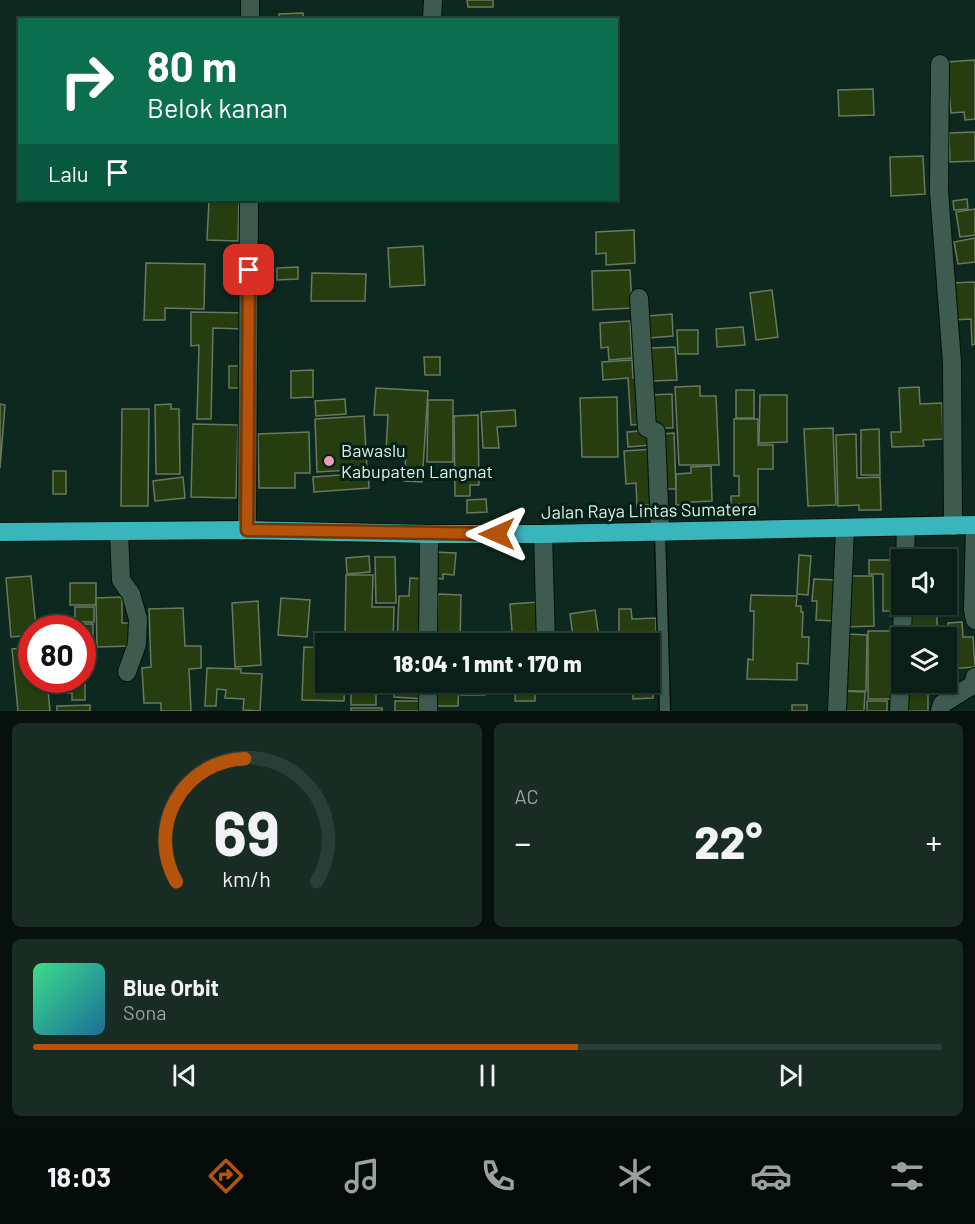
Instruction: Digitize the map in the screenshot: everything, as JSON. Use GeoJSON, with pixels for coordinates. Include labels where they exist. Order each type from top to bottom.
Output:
{"type":"FeatureCollection","features":[{"type":"Feature","properties":{"kind":"highway","name":"Jalan Raya Lintas Sumatera"},"geometry":{"type":"LineString","coordinates":[[0,532],[247,530],[543,534],[975,525]]}},
{"type":"Feature","properties":{"kind":"street"},"geometry":{"type":"LineString","coordinates":[[250,0],[250,18]]}},
{"type":"Feature","properties":{"kind":"street"},"geometry":{"type":"LineString","coordinates":[[432,18],[433,0]]}},
{"type":"Feature","properties":{"kind":"street"},"geometry":{"type":"LineString","coordinates":[[940,64],[939,190],[952,363],[953,526]]}},
{"type":"Feature","properties":{"kind":"street"},"geometry":{"type":"LineString","coordinates":[[247,530],[249,201]]}},
{"type":"Feature","properties":{"kind":"street"},"geometry":{"type":"LineString","coordinates":[[639,298],[647,428],[656,432],[660,530]]}},
{"type":"Feature","properties":{"kind":"street"},"geometry":{"type":"LineString","coordinates":[[975,525],[973,610],[975,620]]}},
{"type":"Feature","properties":{"kind":"street"},"geometry":{"type":"LineString","coordinates":[[905,549],[906,527]]}},
{"type":"Feature","properties":{"kind":"street"},"geometry":{"type":"LineString","coordinates":[[837,711],[845,528]]}},
{"type":"Feature","properties":{"kind":"street"},"geometry":{"type":"LineString","coordinates":[[120,532],[121,580],[130,594],[138,619],[137,644],[127,672]]}},
{"type":"Feature","properties":{"kind":"street"},"geometry":{"type":"LineString","coordinates":[[428,633],[429,534]]}},
{"type":"Feature","properties":{"kind":"street"},"geometry":{"type":"LineString","coordinates":[[543,534],[546,633]]}},
{"type":"Feature","properties":{"kind":"street"},"geometry":{"type":"LineString","coordinates":[[940,711],[942,704],[973,685],[975,677]]}},
{"type":"Feature","properties":{"kind":"street"},"geometry":{"type":"LineString","coordinates":[[428,693],[428,711]]}},
{"type":"Feature","properties":{"kind":"street"},"geometry":{"type":"LineString","coordinates":[[899,711],[900,693]]}},
{"type":"Feature","properties":{"kind":"lane"},"geometry":{"type":"LineString","coordinates":[[660,530],[664,711]]}},
{"type":"Feature","properties":{"kind":"building"},"geometry":{"type":"Polygon","coordinates":[[[467,0],[493,0],[493,7],[468,7],[467,0]]]}},
{"type":"Feature","properties":{"kind":"building"},"geometry":{"type":"Polygon","coordinates":[[[303,13],[303,18],[279,18],[279,14],[303,13]]]}},
{"type":"Feature","properties":{"kind":"building"},"geometry":{"type":"Polygon","coordinates":[[[975,60],[975,119],[965,120],[964,112],[951,113],[946,62],[975,60]]]}},
{"type":"Feature","properties":{"kind":"building"},"geometry":{"type":"Polygon","coordinates":[[[873,89],[874,115],[839,116],[838,90],[873,89]]]}},
{"type":"Feature","properties":{"kind":"building"},"geometry":{"type":"Polygon","coordinates":[[[975,132],[975,161],[950,162],[949,133],[975,132]]]}},
{"type":"Feature","properties":{"kind":"building"},"geometry":{"type":"Polygon","coordinates":[[[923,156],[925,194],[891,196],[890,157],[923,156]]]}},
{"type":"Feature","properties":{"kind":"building"},"geometry":{"type":"Polygon","coordinates":[[[967,199],[968,209],[954,210],[953,201],[967,199]]]}},
{"type":"Feature","properties":{"kind":"building"},"geometry":{"type":"Polygon","coordinates":[[[209,201],[239,201],[238,241],[207,240],[209,201]]]}},
{"type":"Feature","properties":{"kind":"building"},"geometry":{"type":"Polygon","coordinates":[[[975,209],[975,235],[960,237],[956,212],[975,209]]]}},
{"type":"Feature","properties":{"kind":"building"},"geometry":{"type":"Polygon","coordinates":[[[634,230],[635,263],[606,265],[606,253],[596,254],[596,232],[634,230]]]}},
{"type":"Feature","properties":{"kind":"building"},"geometry":{"type":"Polygon","coordinates":[[[975,238],[975,262],[958,264],[954,242],[975,238]]]}},
{"type":"Feature","properties":{"kind":"building"},"geometry":{"type":"Polygon","coordinates":[[[423,246],[425,285],[390,287],[388,248],[423,246]]]}},
{"type":"Feature","properties":{"kind":"building"},"geometry":{"type":"Polygon","coordinates":[[[146,263],[205,264],[204,309],[165,308],[165,320],[144,320],[146,263]]]}},
{"type":"Feature","properties":{"kind":"building"},"geometry":{"type":"Polygon","coordinates":[[[298,267],[298,279],[277,280],[277,268],[298,267]]]}},
{"type":"Feature","properties":{"kind":"building"},"geometry":{"type":"Polygon","coordinates":[[[630,270],[632,308],[593,310],[592,271],[630,270]]]}},
{"type":"Feature","properties":{"kind":"building"},"geometry":{"type":"Polygon","coordinates":[[[312,273],[366,274],[365,301],[311,301],[312,273]]]}},
{"type":"Feature","properties":{"kind":"building"},"geometry":{"type":"Polygon","coordinates":[[[975,282],[975,344],[972,345],[971,319],[952,320],[951,283],[975,282]]]}},
{"type":"Feature","properties":{"kind":"building"},"geometry":{"type":"Polygon","coordinates":[[[772,290],[778,337],[756,340],[750,293],[772,290]]]}},
{"type":"Feature","properties":{"kind":"building"},"geometry":{"type":"Polygon","coordinates":[[[191,312],[245,313],[244,329],[213,328],[211,419],[197,419],[199,345],[191,346],[191,312]]]}},
{"type":"Feature","properties":{"kind":"building"},"geometry":{"type":"Polygon","coordinates":[[[672,314],[673,336],[649,338],[648,316],[672,314]]]}},
{"type":"Feature","properties":{"kind":"building"},"geometry":{"type":"Polygon","coordinates":[[[630,321],[632,358],[609,360],[608,347],[601,348],[600,323],[630,321]]]}},
{"type":"Feature","properties":{"kind":"building"},"geometry":{"type":"Polygon","coordinates":[[[743,327],[745,345],[717,347],[716,329],[743,327]]]}},
{"type":"Feature","properties":{"kind":"building"},"geometry":{"type":"Polygon","coordinates":[[[677,330],[698,330],[698,354],[678,354],[677,330]]]}},
{"type":"Feature","properties":{"kind":"building"},"geometry":{"type":"Polygon","coordinates":[[[675,347],[677,380],[652,381],[651,348],[675,347]]]}},
{"type":"Feature","properties":{"kind":"building"},"geometry":{"type":"Polygon","coordinates":[[[424,357],[440,357],[440,375],[425,375],[424,357]]]}},
{"type":"Feature","properties":{"kind":"building"},"geometry":{"type":"Polygon","coordinates":[[[632,360],[633,378],[641,377],[644,424],[631,425],[628,378],[603,380],[602,362],[632,360]]]}},
{"type":"Feature","properties":{"kind":"building"},"geometry":{"type":"Polygon","coordinates":[[[229,366],[242,366],[242,388],[229,388],[229,366]]]}},
{"type":"Feature","properties":{"kind":"building"},"geometry":{"type":"Polygon","coordinates":[[[313,370],[313,397],[291,398],[291,371],[313,370]]]}},
{"type":"Feature","properties":{"kind":"building"},"geometry":{"type":"Polygon","coordinates":[[[700,386],[700,396],[716,396],[719,465],[679,465],[675,387],[700,386]]]}},
{"type":"Feature","properties":{"kind":"building"},"geometry":{"type":"Polygon","coordinates":[[[919,387],[920,404],[942,403],[943,439],[923,440],[924,446],[892,447],[891,432],[901,432],[899,388],[919,387]]]}},
{"type":"Feature","properties":{"kind":"building"},"geometry":{"type":"Polygon","coordinates":[[[376,388],[428,391],[422,482],[404,481],[406,454],[386,452],[388,415],[374,415],[376,388]]]}},
{"type":"Feature","properties":{"kind":"building"},"geometry":{"type":"Polygon","coordinates":[[[736,390],[754,390],[754,418],[736,418],[736,390]]]}},
{"type":"Feature","properties":{"kind":"building"},"geometry":{"type":"Polygon","coordinates":[[[672,394],[673,428],[651,428],[650,395],[672,394]]]}},
{"type":"Feature","properties":{"kind":"building"},"geometry":{"type":"Polygon","coordinates":[[[760,395],[787,395],[787,442],[759,443],[760,395]]]}},
{"type":"Feature","properties":{"kind":"building"},"geometry":{"type":"Polygon","coordinates":[[[617,397],[618,457],[582,457],[580,398],[617,397]]]}},
{"type":"Feature","properties":{"kind":"building"},"geometry":{"type":"Polygon","coordinates":[[[345,399],[346,414],[316,416],[315,401],[345,399]]]}},
{"type":"Feature","properties":{"kind":"building"},"geometry":{"type":"Polygon","coordinates":[[[428,400],[453,400],[453,462],[427,462],[428,400]]]}},
{"type":"Feature","properties":{"kind":"building"},"geometry":{"type":"Polygon","coordinates":[[[0,404],[5,405],[0,468],[0,404]]]}},
{"type":"Feature","properties":{"kind":"building"},"geometry":{"type":"Polygon","coordinates":[[[171,404],[171,409],[179,409],[180,474],[156,474],[155,405],[171,404]]]}},
{"type":"Feature","properties":{"kind":"building"},"geometry":{"type":"Polygon","coordinates":[[[122,409],[149,409],[148,506],[121,506],[122,409]]]}},
{"type":"Feature","properties":{"kind":"building"},"geometry":{"type":"Polygon","coordinates":[[[515,410],[516,426],[497,427],[499,448],[483,448],[481,412],[515,410]]]}},
{"type":"Feature","properties":{"kind":"building"},"geometry":{"type":"Polygon","coordinates":[[[478,415],[479,485],[470,485],[470,496],[455,496],[454,416],[478,415]]]}},
{"type":"Feature","properties":{"kind":"building"},"geometry":{"type":"Polygon","coordinates":[[[364,416],[367,469],[317,472],[315,419],[364,416]]]}},
{"type":"Feature","properties":{"kind":"building"},"geometry":{"type":"Polygon","coordinates":[[[734,419],[758,419],[758,445],[773,445],[773,469],[758,469],[758,512],[739,513],[739,504],[731,505],[731,496],[739,496],[739,476],[734,476],[734,419]]]}},
{"type":"Feature","properties":{"kind":"building"},"geometry":{"type":"Polygon","coordinates":[[[193,424],[238,425],[236,498],[191,497],[193,424]]]}},
{"type":"Feature","properties":{"kind":"building"},"geometry":{"type":"Polygon","coordinates":[[[833,428],[836,505],[808,506],[804,429],[833,428]]]}},
{"type":"Feature","properties":{"kind":"building"},"geometry":{"type":"Polygon","coordinates":[[[879,429],[880,475],[861,475],[861,430],[879,429]]]}},
{"type":"Feature","properties":{"kind":"building"},"geometry":{"type":"Polygon","coordinates":[[[651,430],[651,445],[628,447],[627,432],[651,430]]]}},
{"type":"Feature","properties":{"kind":"building"},"geometry":{"type":"Polygon","coordinates":[[[309,432],[310,473],[295,473],[295,488],[259,488],[258,434],[309,432]]]}},
{"type":"Feature","properties":{"kind":"building"},"geometry":{"type":"Polygon","coordinates":[[[674,433],[676,489],[662,489],[660,434],[674,433]]]}},
{"type":"Feature","properties":{"kind":"building"},"geometry":{"type":"Polygon","coordinates":[[[856,434],[857,478],[880,477],[881,510],[859,510],[859,505],[838,506],[836,435],[856,434]]]}},
{"type":"Feature","properties":{"kind":"building"},"geometry":{"type":"Polygon","coordinates":[[[654,449],[657,504],[637,506],[636,483],[626,484],[624,451],[654,449]]]}},
{"type":"Feature","properties":{"kind":"building"},"geometry":{"type":"Polygon","coordinates":[[[711,466],[712,501],[676,505],[676,474],[691,473],[691,467],[711,466]]]}},
{"type":"Feature","properties":{"kind":"building"},"geometry":{"type":"Polygon","coordinates":[[[53,471],[66,471],[66,494],[53,494],[53,471]]]}},
{"type":"Feature","properties":{"kind":"building"},"geometry":{"type":"Polygon","coordinates":[[[368,473],[369,488],[314,492],[313,477],[368,473]]]}},
{"type":"Feature","properties":{"kind":"building"},"geometry":{"type":"Polygon","coordinates":[[[183,477],[185,498],[155,501],[153,481],[183,477]]]}},
{"type":"Feature","properties":{"kind":"building"},"geometry":{"type":"Polygon","coordinates":[[[486,499],[487,512],[467,513],[467,500],[486,499]]]}},
{"type":"Feature","properties":{"kind":"building"},"geometry":{"type":"Polygon","coordinates":[[[434,552],[456,553],[454,575],[443,574],[443,579],[432,578],[434,552]]]}},
{"type":"Feature","properties":{"kind":"building"},"geometry":{"type":"Polygon","coordinates":[[[799,555],[811,556],[808,595],[797,594],[799,555]]]}},
{"type":"Feature","properties":{"kind":"building"},"geometry":{"type":"Polygon","coordinates":[[[369,556],[370,572],[347,574],[346,558],[369,556]]]}},
{"type":"Feature","properties":{"kind":"building"},"geometry":{"type":"Polygon","coordinates":[[[375,557],[395,557],[396,603],[376,603],[375,557]]]}},
{"type":"Feature","properties":{"kind":"building"},"geometry":{"type":"Polygon","coordinates":[[[869,560],[891,560],[891,611],[883,611],[883,574],[869,574],[869,560]]]}},
{"type":"Feature","properties":{"kind":"building"},"geometry":{"type":"Polygon","coordinates":[[[346,575],[373,575],[372,607],[394,607],[393,633],[345,633],[346,575]]]}},
{"type":"Feature","properties":{"kind":"building"},"geometry":{"type":"Polygon","coordinates":[[[31,576],[35,615],[18,615],[18,636],[11,637],[6,578],[31,576]]]}},
{"type":"Feature","properties":{"kind":"building"},"geometry":{"type":"Polygon","coordinates":[[[844,576],[873,576],[874,626],[844,627],[844,576]]]}},
{"type":"Feature","properties":{"kind":"building"},"geometry":{"type":"Polygon","coordinates":[[[410,578],[424,579],[425,633],[397,633],[399,596],[409,596],[410,578]]]}},
{"type":"Feature","properties":{"kind":"building"},"geometry":{"type":"Polygon","coordinates":[[[814,579],[836,580],[833,621],[816,620],[817,601],[812,601],[814,579]]]}},
{"type":"Feature","properties":{"kind":"building"},"geometry":{"type":"Polygon","coordinates":[[[70,583],[96,583],[96,605],[70,605],[70,583]]]}},
{"type":"Feature","properties":{"kind":"building"},"geometry":{"type":"Polygon","coordinates":[[[438,594],[461,595],[460,633],[437,633],[438,594]]]}},
{"type":"Feature","properties":{"kind":"building"},"geometry":{"type":"Polygon","coordinates":[[[751,595],[797,596],[796,606],[801,606],[801,612],[803,612],[802,637],[809,637],[808,664],[797,663],[797,680],[747,679],[748,659],[753,660],[754,611],[750,611],[751,595]]]}},
{"type":"Feature","properties":{"kind":"building"},"geometry":{"type":"Polygon","coordinates":[[[122,597],[122,623],[130,623],[131,646],[97,647],[96,598],[122,597]]]}},
{"type":"Feature","properties":{"kind":"building"},"geometry":{"type":"Polygon","coordinates":[[[281,598],[310,600],[307,637],[278,635],[281,598]]]}},
{"type":"Feature","properties":{"kind":"building"},"geometry":{"type":"Polygon","coordinates":[[[258,601],[261,665],[235,667],[232,603],[258,601]]]}},
{"type":"Feature","properties":{"kind":"building"},"geometry":{"type":"Polygon","coordinates":[[[539,602],[541,633],[512,633],[510,604],[539,602]]]}},
{"type":"Feature","properties":{"kind":"building"},"geometry":{"type":"Polygon","coordinates":[[[75,607],[94,607],[94,615],[75,615],[75,607]]]}},
{"type":"Feature","properties":{"kind":"building"},"geometry":{"type":"Polygon","coordinates":[[[183,608],[185,646],[201,646],[201,668],[189,669],[191,711],[161,711],[161,703],[144,703],[142,668],[151,667],[149,609],[183,608]]]}},
{"type":"Feature","properties":{"kind":"building"},"geometry":{"type":"Polygon","coordinates":[[[619,609],[631,609],[632,619],[656,618],[656,633],[619,633],[619,609]]]}},
{"type":"Feature","properties":{"kind":"building"},"geometry":{"type":"Polygon","coordinates":[[[595,610],[598,633],[573,633],[570,614],[595,610]]]}},
{"type":"Feature","properties":{"kind":"building"},"geometry":{"type":"Polygon","coordinates":[[[909,615],[937,615],[937,627],[910,627],[909,615]]]}},
{"type":"Feature","properties":{"kind":"building"},"geometry":{"type":"Polygon","coordinates":[[[962,622],[963,637],[973,637],[975,667],[957,668],[957,627],[948,627],[948,623],[962,622]]]}},
{"type":"Feature","properties":{"kind":"building"},"geometry":{"type":"Polygon","coordinates":[[[868,631],[891,631],[891,693],[896,693],[896,699],[868,699],[868,631]]]}},
{"type":"Feature","properties":{"kind":"building"},"geometry":{"type":"Polygon","coordinates":[[[845,634],[867,635],[866,691],[839,691],[845,634]]]}},
{"type":"Feature","properties":{"kind":"building"},"geometry":{"type":"Polygon","coordinates":[[[304,647],[315,648],[315,693],[344,693],[344,701],[302,700],[304,647]]]}},
{"type":"Feature","properties":{"kind":"building"},"geometry":{"type":"Polygon","coordinates":[[[18,648],[18,693],[48,693],[50,711],[18,711],[12,649],[18,648]]]}},
{"type":"Feature","properties":{"kind":"building"},"geometry":{"type":"Polygon","coordinates":[[[207,668],[241,669],[241,673],[262,674],[260,711],[243,710],[244,699],[225,698],[226,690],[217,689],[216,706],[205,706],[207,668]]]}},
{"type":"Feature","properties":{"kind":"building"},"geometry":{"type":"Polygon","coordinates":[[[841,691],[865,692],[864,711],[840,711],[841,691]]]}},
{"type":"Feature","properties":{"kind":"building"},"geometry":{"type":"Polygon","coordinates":[[[72,693],[85,693],[85,700],[72,700],[72,693]]]}},
{"type":"Feature","properties":{"kind":"building"},"geometry":{"type":"Polygon","coordinates":[[[351,693],[376,693],[376,705],[351,705],[351,693]]]}},
{"type":"Feature","properties":{"kind":"building"},"geometry":{"type":"Polygon","coordinates":[[[394,693],[424,693],[424,699],[394,697],[394,693]]]}},
{"type":"Feature","properties":{"kind":"building"},"geometry":{"type":"Polygon","coordinates":[[[433,693],[459,693],[458,706],[433,706],[433,693]]]}},
{"type":"Feature","properties":{"kind":"building"},"geometry":{"type":"Polygon","coordinates":[[[461,693],[485,693],[485,695],[461,695],[461,693]]]}},
{"type":"Feature","properties":{"kind":"building"},"geometry":{"type":"Polygon","coordinates":[[[515,693],[535,693],[535,701],[515,701],[515,693]]]}},
{"type":"Feature","properties":{"kind":"building"},"geometry":{"type":"Polygon","coordinates":[[[633,693],[653,693],[653,698],[633,699],[633,693]]]}},
{"type":"Feature","properties":{"kind":"building"},"geometry":{"type":"Polygon","coordinates":[[[906,693],[928,693],[928,711],[905,711],[906,693]]]}},
{"type":"Feature","properties":{"kind":"building"},"geometry":{"type":"Polygon","coordinates":[[[395,701],[421,701],[420,711],[395,711],[395,701]]]}},
{"type":"Feature","properties":{"kind":"building"},"geometry":{"type":"Polygon","coordinates":[[[867,701],[887,701],[887,711],[867,711],[867,701]]]}},
{"type":"Feature","properties":{"kind":"building"},"geometry":{"type":"Polygon","coordinates":[[[90,705],[90,711],[57,711],[57,706],[90,705]]]}},
{"type":"Feature","properties":{"kind":"building"},"geometry":{"type":"Polygon","coordinates":[[[792,705],[807,705],[807,711],[792,711],[792,705]]]}},
{"type":"Feature","properties":{"kind":"building"},"geometry":{"type":"Polygon","coordinates":[[[351,708],[382,708],[382,711],[351,711],[351,708]]]}},
{"type":"Feature","properties":{"kind":"place","name":"Bawaslu Kabupaten Langnat"},"geometry":{"type":"Point","coordinates":[329,461]}},
{"type":"Feature","properties":{"kind":"route"},"geometry":{"type":"LineString","coordinates":[[249,270],[247,530],[497,534]]}}]}
